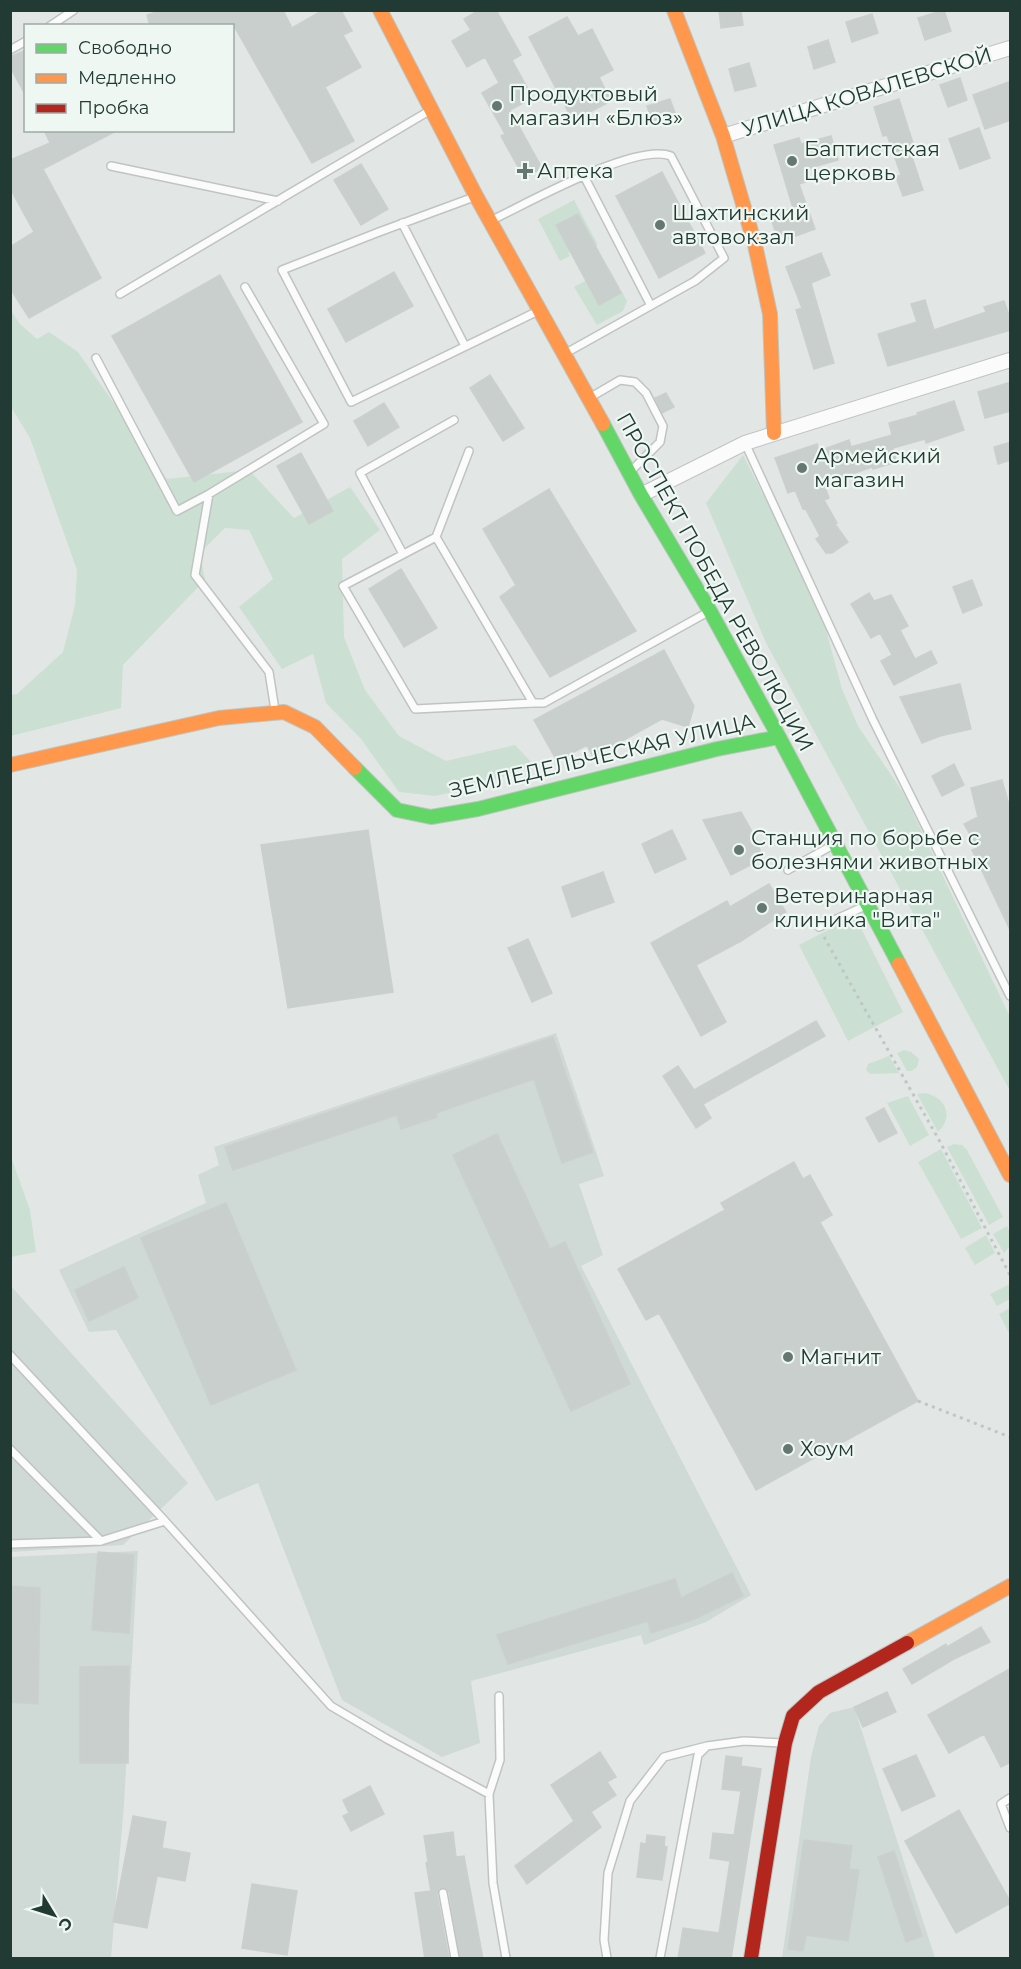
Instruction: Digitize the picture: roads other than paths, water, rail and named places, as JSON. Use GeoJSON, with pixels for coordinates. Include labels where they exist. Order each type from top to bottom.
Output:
{"type":"FeatureCollection","features":[{"type":"Feature","properties":{"kind":"main road","name":"ПРОСПЕКТ ПОБЕДА РЕВОЛЮЦИИ"},"geometry":{"type":"LineString","coordinates":[[380,10],[476,196],[641,495],[710,611],[779,737],[1011,1175]]}},
{"type":"Feature","properties":{"kind":"main road"},"geometry":{"type":"LineString","coordinates":[[674,10],[723,136],[755,245],[770,314],[774,433]]}},
{"type":"Feature","properties":{"kind":"main road","name":"ЗЕМЛЕДЕЛЬЧЕСКАЯ УЛИЦА"},"geometry":{"type":"LineString","coordinates":[[10,765],[219,718],[284,712],[315,727],[397,810],[431,817],[478,809],[717,749],[779,737]]}},
{"type":"Feature","properties":{"kind":"main road"},"geometry":{"type":"LineString","coordinates":[[751,1959],[785,1743],[793,1716],[819,1692],[1011,1586]]}},
{"type":"Feature","properties":{"kind":"street","name":"УЛИЦА КОВАЛЕВСКОЙ"},"geometry":{"type":"LineString","coordinates":[[723,136],[1011,48]]}},
{"type":"Feature","properties":{"kind":"street"},"geometry":{"type":"LineString","coordinates":[[641,495],[745,444],[774,433],[1011,360]]}},
{"type":"Feature","properties":{"kind":"lane"},"geometry":{"type":"LineString","coordinates":[[53,24],[74,10]]}},
{"type":"Feature","properties":{"kind":"lane"},"geometry":{"type":"LineString","coordinates":[[10,50],[24,42]]}},
{"type":"Feature","properties":{"kind":"lane"},"geometry":{"type":"LineString","coordinates":[[120,294],[431,109]]}},
{"type":"Feature","properties":{"kind":"lane"},"geometry":{"type":"LineString","coordinates":[[490,221],[584,176],[650,153],[665,153],[671,156],[724,258],[694,281],[564,354]]}},
{"type":"Feature","properties":{"kind":"lane"},"geometry":{"type":"LineString","coordinates":[[111,166],[278,201]]}},
{"type":"Feature","properties":{"kind":"lane"},"geometry":{"type":"LineString","coordinates":[[584,176],[650,304]]}},
{"type":"Feature","properties":{"kind":"lane"},"geometry":{"type":"LineString","coordinates":[[476,196],[282,270],[351,402],[539,310]]}},
{"type":"Feature","properties":{"kind":"lane"},"geometry":{"type":"LineString","coordinates":[[402,223],[465,346]]}},
{"type":"Feature","properties":{"kind":"lane"},"geometry":{"type":"LineString","coordinates":[[96,358],[177,511],[324,424],[245,287]]}},
{"type":"Feature","properties":{"kind":"lane"},"geometry":{"type":"LineString","coordinates":[[588,398],[620,380],[635,382],[646,393],[663,426],[660,442],[630,472]]}},
{"type":"Feature","properties":{"kind":"lane"},"geometry":{"type":"LineString","coordinates":[[403,554],[360,473],[454,420]]}},
{"type":"Feature","properties":{"kind":"lane"},"geometry":{"type":"LineString","coordinates":[[745,444],[873,720],[1011,996]]}},
{"type":"Feature","properties":{"kind":"lane"},"geometry":{"type":"LineString","coordinates":[[469,451],[436,537],[343,585],[415,709],[544,702],[710,611]]}},
{"type":"Feature","properties":{"kind":"lane"},"geometry":{"type":"LineString","coordinates":[[209,494],[195,575],[269,672],[275,713]]}},
{"type":"Feature","properties":{"kind":"lane"},"geometry":{"type":"LineString","coordinates":[[436,537],[532,703]]}},
{"type":"Feature","properties":{"kind":"lane"},"geometry":{"type":"LineString","coordinates":[[788,870],[835,844]]}},
{"type":"Feature","properties":{"kind":"lane"},"geometry":{"type":"LineString","coordinates":[[819,927],[867,905]]}},
{"type":"Feature","properties":{"kind":"lane"},"geometry":{"type":"LineString","coordinates":[[10,1355],[165,1521],[331,1706],[489,1794]]}},
{"type":"Feature","properties":{"kind":"lane"},"geometry":{"type":"LineString","coordinates":[[10,1449],[101,1540]]}},
{"type":"Feature","properties":{"kind":"lane"},"geometry":{"type":"LineString","coordinates":[[10,1544],[101,1540],[165,1521]]}},
{"type":"Feature","properties":{"kind":"lane"},"geometry":{"type":"LineString","coordinates":[[499,1696],[500,1760],[489,1794],[492,1883],[506,1959]]}},
{"type":"Feature","properties":{"kind":"lane"},"geometry":{"type":"LineString","coordinates":[[608,1959],[604,1940],[608,1873],[630,1801],[664,1757],[707,1746],[744,1742],[785,1743]]}},
{"type":"Feature","properties":{"kind":"lane"},"geometry":{"type":"LineString","coordinates":[[660,1959],[698,1755],[707,1746]]}},
{"type":"Feature","properties":{"kind":"lane"},"geometry":{"type":"LineString","coordinates":[[1011,1798],[1001,1804],[1011,1828]]}},
{"type":"Feature","properties":{"kind":"lane"},"geometry":{"type":"LineString","coordinates":[[443,1893],[455,1959]]}},
{"type":"Feature","properties":{"kind":"place","name":"Продуктовый магазин «Блюз»"},"geometry":{"type":"Point","coordinates":[497,106]}},
{"type":"Feature","properties":{"kind":"place","name":"Баптистская церковь"},"geometry":{"type":"Point","coordinates":[792,161]}},
{"type":"Feature","properties":{"kind":"place","name":"Аптека"},"geometry":{"type":"Point","coordinates":[525,171]}},
{"type":"Feature","properties":{"kind":"place","name":"Шахтинский автовокзал"},"geometry":{"type":"Point","coordinates":[660,225]}},
{"type":"Feature","properties":{"kind":"place","name":"Армейский магазин"},"geometry":{"type":"Point","coordinates":[802,468]}},
{"type":"Feature","properties":{"kind":"place","name":"Станция по борьбе с болезнями животных"},"geometry":{"type":"Point","coordinates":[739,850]}},
{"type":"Feature","properties":{"kind":"place","name":"Ветеринарная клиника \"Вита\""},"geometry":{"type":"Point","coordinates":[762,908]}},
{"type":"Feature","properties":{"kind":"place","name":"Магнит"},"geometry":{"type":"Point","coordinates":[788,1357]}},
{"type":"Feature","properties":{"kind":"place","name":"Хоум"},"geometry":{"type":"Point","coordinates":[788,1449]}}]}
